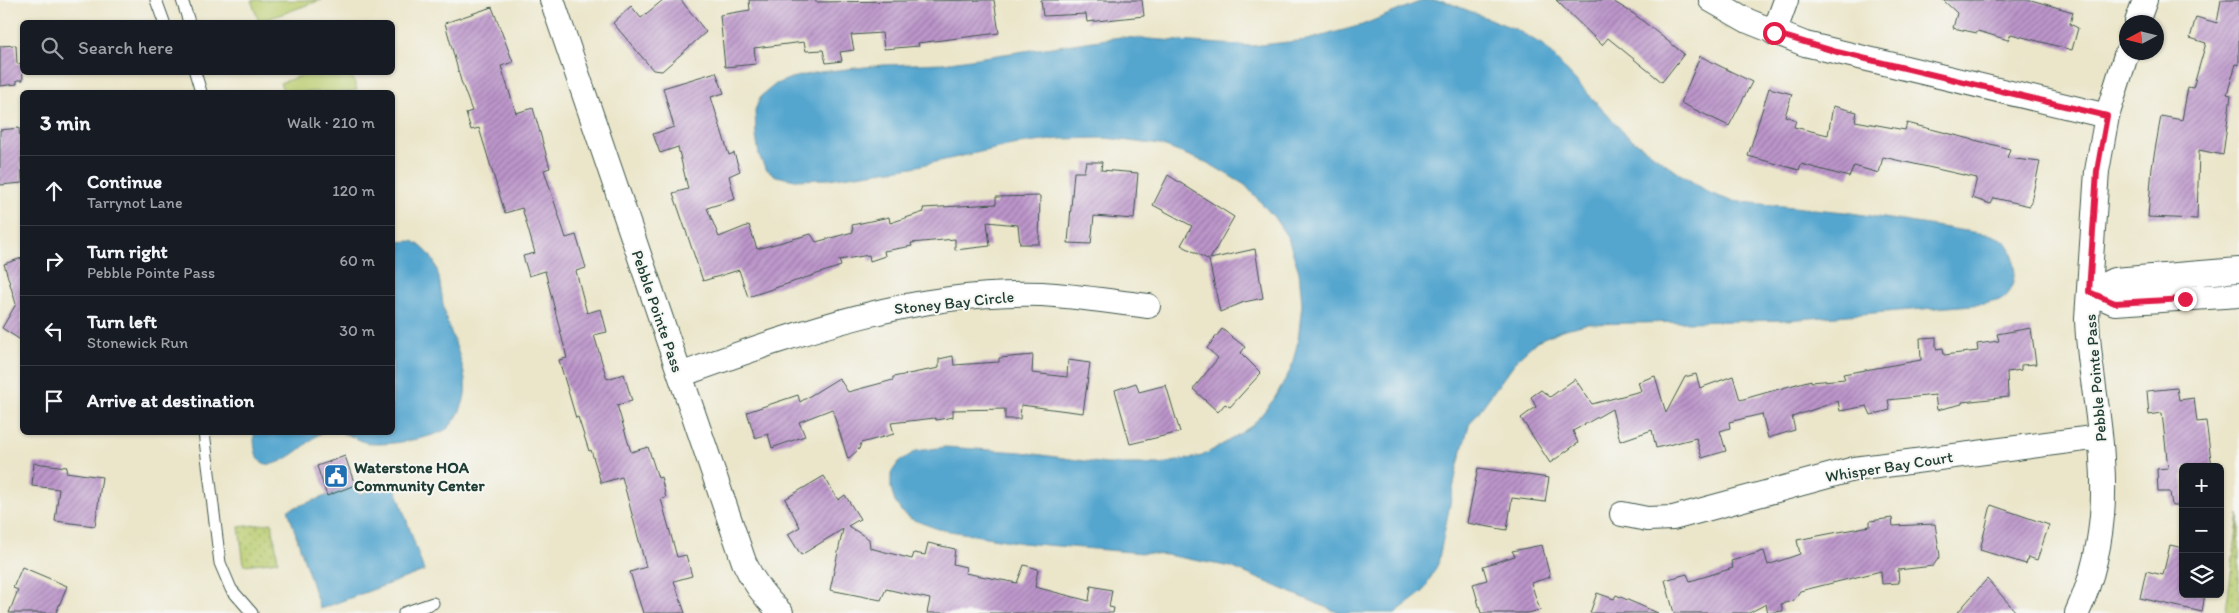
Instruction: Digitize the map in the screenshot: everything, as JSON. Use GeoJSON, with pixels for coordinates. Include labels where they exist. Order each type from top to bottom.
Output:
{"type":"FeatureCollection","features":[{"type":"Feature","properties":{"kind":"street","name":"Pebble Pointe Pass"},"geometry":{"type":"LineString","coordinates":[[552,0],[744,562],[756,585],[781,613]]}},
{"type":"Feature","properties":{"kind":"street"},"geometry":{"type":"LineString","coordinates":[[1711,0],[1726,10],[1774,33],[1837,52],[2107,116]]}},
{"type":"Feature","properties":{"kind":"street"},"geometry":{"type":"LineString","coordinates":[[1774,33],[1786,0]]}},
{"type":"Feature","properties":{"kind":"street"},"geometry":{"type":"LineString","coordinates":[[2140,15],[2145,0]]}},
{"type":"Feature","properties":{"kind":"street","name":"Pebble Pointe Pass"},"geometry":{"type":"LineString","coordinates":[[2077,613],[2094,566],[2101,528],[2103,488],[2100,437],[2088,342],[2089,292],[2097,171],[2107,116],[2124,60]]}},
{"type":"Feature","properties":{"kind":"street"},"geometry":{"type":"LineString","coordinates":[[2089,292],[2114,280],[2239,270]]}},
{"type":"Feature","properties":{"kind":"street"},"geometry":{"type":"LineString","coordinates":[[2089,292],[2115,303],[2239,295]]}},
{"type":"Feature","properties":{"kind":"street","name":"Stoney Bay Circle"},"geometry":{"type":"LineString","coordinates":[[680,375],[822,326],[907,304],[1002,295],[1043,294],[1148,306]]}},
{"type":"Feature","properties":{"kind":"street","name":"Whisper Bay Court"},"geometry":{"type":"LineString","coordinates":[[1622,514],[1647,519],[1673,518],[1854,468],[2100,437]]}},
{"type":"Feature","properties":{"kind":"lane"},"geometry":{"type":"LineString","coordinates":[[156,0],[163,20]]}},
{"type":"Feature","properties":{"kind":"lane"},"geometry":{"type":"LineString","coordinates":[[182,0],[188,20]]}},
{"type":"Feature","properties":{"kind":"lane"},"geometry":{"type":"LineString","coordinates":[[196,75],[200,90]]}},
{"type":"Feature","properties":{"kind":"lane"},"geometry":{"type":"LineString","coordinates":[[204,435],[220,562],[231,589],[252,613]]}},
{"type":"Feature","properties":{"kind":"lane"},"geometry":{"type":"LineString","coordinates":[[404,613],[433,603]]}},
{"type":"Feature","properties":{"kind":"green space"},"geometry":{"type":"Polygon","coordinates":[[[251,0],[321,0],[265,20],[258,20],[251,0]]]}},
{"type":"Feature","properties":{"kind":"green space"},"geometry":{"type":"Polygon","coordinates":[[[303,75],[352,75],[357,90],[283,90],[280,83],[303,75]]]}},
{"type":"Feature","properties":{"kind":"green space"},"geometry":{"type":"Polygon","coordinates":[[[2239,515],[2239,613],[2225,613],[2226,610],[2239,515]]]}},
{"type":"Feature","properties":{"kind":"green space"},"geometry":{"type":"Polygon","coordinates":[[[272,523],[278,561],[244,565],[239,527],[272,523]]]}},
{"type":"Feature","properties":{"kind":"water"},"geometry":{"type":"Polygon","coordinates":[[[1424,0],[1444,1],[1515,29],[1543,45],[1626,135],[1710,193],[1731,201],[1845,212],[1992,235],[2006,242],[2010,247],[2014,262],[2012,287],[2004,298],[1985,304],[1787,320],[1586,324],[1562,330],[1537,341],[1519,357],[1469,425],[1457,469],[1438,564],[1423,592],[1395,613],[1339,613],[1231,567],[1167,555],[1022,543],[938,529],[911,519],[901,511],[895,502],[891,488],[891,473],[899,462],[916,451],[945,447],[1021,452],[1106,464],[1162,464],[1202,456],[1253,425],[1274,399],[1291,369],[1298,341],[1302,304],[1299,272],[1288,238],[1273,216],[1245,185],[1208,163],[1160,145],[1106,138],[1059,139],[1012,145],[913,167],[828,179],[795,180],[776,176],[765,168],[759,155],[755,110],[761,96],[776,84],[791,78],[820,72],[883,65],[943,63],[1120,37],[1251,46],[1307,40],[1362,25],[1424,0]]]}},
{"type":"Feature","properties":{"kind":"water"},"geometry":{"type":"Polygon","coordinates":[[[413,241],[424,248],[436,266],[447,321],[457,348],[464,376],[464,398],[457,417],[442,432],[409,441],[374,444],[348,435],[395,435],[395,242],[413,241]]]}},
{"type":"Feature","properties":{"kind":"water"},"geometry":{"type":"Polygon","coordinates":[[[254,435],[318,435],[298,451],[279,462],[270,464],[263,463],[257,456],[254,435]]]}},
{"type":"Feature","properties":{"kind":"water"},"geometry":{"type":"Polygon","coordinates":[[[394,483],[424,571],[320,609],[288,510],[358,484],[360,494],[394,483]]]}},
{"type":"Feature","properties":{"kind":"building"},"geometry":{"type":"Polygon","coordinates":[[[663,0],[681,0],[706,32],[662,71],[653,70],[613,23],[631,6],[641,18],[663,0]]]}},
{"type":"Feature","properties":{"kind":"building"},"geometry":{"type":"Polygon","coordinates":[[[749,0],[816,0],[816,2],[994,0],[999,33],[918,43],[919,46],[884,49],[882,33],[851,35],[854,50],[840,52],[842,61],[826,63],[823,50],[806,51],[804,42],[754,48],[756,64],[725,67],[720,15],[750,10],[749,0]]]}},
{"type":"Feature","properties":{"kind":"building"},"geometry":{"type":"Polygon","coordinates":[[[1041,0],[1142,0],[1144,16],[1087,22],[1086,14],[1043,16],[1041,0]]]}},
{"type":"Feature","properties":{"kind":"building"},"geometry":{"type":"Polygon","coordinates":[[[1556,0],[1611,0],[1634,14],[1684,54],[1662,82],[1608,38],[1602,45],[1556,0]]]}},
{"type":"Feature","properties":{"kind":"building"},"geometry":{"type":"Polygon","coordinates":[[[1943,0],[2031,0],[2073,12],[2070,24],[2078,28],[2072,50],[2011,34],[2008,40],[1978,31],[1977,33],[1953,28],[1957,13],[1943,0]]]}},
{"type":"Feature","properties":{"kind":"building"},"geometry":{"type":"Polygon","coordinates":[[[2221,0],[2239,0],[2239,65],[2236,64],[2227,94],[2231,95],[2223,155],[2199,150],[2197,219],[2148,217],[2152,167],[2161,116],[2182,120],[2188,87],[2193,88],[2206,43],[2190,38],[2196,17],[2217,23],[2221,0]]]}},
{"type":"Feature","properties":{"kind":"building"},"geometry":{"type":"Polygon","coordinates":[[[492,7],[513,62],[501,66],[516,113],[533,108],[550,168],[544,170],[566,238],[576,235],[586,268],[576,271],[587,313],[601,309],[607,332],[594,335],[607,379],[624,374],[632,401],[617,405],[631,452],[648,447],[658,478],[661,477],[666,498],[661,499],[677,557],[686,555],[692,576],[674,581],[685,613],[643,613],[630,572],[646,567],[622,477],[601,483],[591,450],[589,451],[578,417],[576,418],[559,360],[567,358],[545,271],[529,276],[523,256],[535,253],[522,208],[505,213],[479,128],[471,130],[466,113],[472,111],[461,81],[445,23],[492,7]]]}},
{"type":"Feature","properties":{"kind":"building"},"geometry":{"type":"Polygon","coordinates":[[[16,45],[17,64],[20,63],[20,75],[23,75],[23,80],[17,80],[17,84],[0,86],[0,46],[16,45]]]}},
{"type":"Feature","properties":{"kind":"building"},"geometry":{"type":"Polygon","coordinates":[[[1700,56],[1752,82],[1729,126],[1681,103],[1700,56]]]}},
{"type":"Feature","properties":{"kind":"building"},"geometry":{"type":"Polygon","coordinates":[[[716,72],[724,93],[711,97],[729,155],[734,153],[740,171],[729,176],[735,199],[707,208],[719,237],[749,225],[757,249],[811,234],[816,242],[853,232],[852,225],[889,217],[890,223],[924,212],[923,208],[996,204],[996,197],[1040,196],[1039,244],[1020,244],[1018,225],[987,222],[990,246],[955,250],[955,239],[911,243],[912,246],[884,251],[885,256],[870,261],[869,255],[839,260],[841,266],[748,297],[739,270],[703,281],[673,193],[688,189],[678,147],[660,153],[653,134],[674,127],[663,88],[716,72]]]}},
{"type":"Feature","properties":{"kind":"building"},"geometry":{"type":"Polygon","coordinates":[[[1769,88],[1792,94],[1785,116],[1796,120],[1794,127],[1828,135],[1833,106],[1857,112],[1855,121],[1905,130],[1907,123],[2010,149],[2007,158],[2040,162],[2030,206],[1994,198],[1991,204],[1972,198],[1977,178],[1883,157],[1879,173],[1854,166],[1849,177],[1801,164],[1799,170],[1748,156],[1769,88]]]}},
{"type":"Feature","properties":{"kind":"building"},"geometry":{"type":"Polygon","coordinates":[[[19,128],[20,183],[0,185],[0,130],[19,128]]]}},
{"type":"Feature","properties":{"kind":"building"},"geometry":{"type":"Polygon","coordinates":[[[1086,162],[1102,162],[1101,170],[1138,173],[1134,219],[1094,216],[1091,244],[1068,243],[1074,172],[1084,172],[1086,162]]]}},
{"type":"Feature","properties":{"kind":"building"},"geometry":{"type":"Polygon","coordinates":[[[1168,175],[1234,217],[1210,259],[1255,249],[1263,298],[1244,302],[1220,312],[1209,260],[1181,245],[1192,226],[1153,205],[1168,175]]]}},
{"type":"Feature","properties":{"kind":"building"},"geometry":{"type":"Polygon","coordinates":[[[20,259],[20,340],[2,328],[16,304],[4,264],[20,259]]]}},
{"type":"Feature","properties":{"kind":"building"},"geometry":{"type":"Polygon","coordinates":[[[2031,328],[2036,364],[2021,365],[2021,370],[2007,372],[2008,397],[1962,402],[1962,404],[1937,410],[1935,395],[1888,400],[1890,410],[1871,415],[1867,406],[1840,411],[1838,401],[1792,417],[1795,430],[1768,438],[1762,414],[1729,422],[1730,428],[1720,431],[1726,451],[1702,458],[1696,438],[1656,448],[1652,430],[1620,441],[1612,409],[1573,431],[1578,443],[1550,463],[1521,418],[1536,407],[1531,397],[1541,390],[1550,397],[1575,379],[1592,404],[1641,391],[1638,382],[1655,376],[1666,413],[1685,377],[1696,374],[1700,388],[1733,376],[1740,400],[1811,380],[1811,382],[1845,379],[1843,374],[1921,360],[1920,338],[1936,337],[1936,349],[1943,348],[1944,355],[1978,351],[1977,344],[1999,341],[1997,334],[2031,328]]]}},
{"type":"Feature","properties":{"kind":"building"},"geometry":{"type":"Polygon","coordinates":[[[1222,329],[1245,347],[1241,353],[1261,373],[1230,407],[1225,404],[1218,412],[1193,389],[1218,358],[1207,348],[1222,329]]]}},
{"type":"Feature","properties":{"kind":"building"},"geometry":{"type":"Polygon","coordinates":[[[1033,355],[1032,373],[1067,377],[1068,360],[1090,363],[1083,413],[1021,405],[1020,419],[1005,419],[1005,409],[953,410],[953,417],[891,423],[894,434],[861,443],[859,449],[848,459],[832,409],[799,422],[805,436],[772,448],[768,434],[755,438],[747,412],[798,395],[800,402],[839,378],[848,392],[893,380],[893,377],[939,368],[939,359],[953,356],[954,365],[999,362],[999,358],[1033,355]]]}},
{"type":"Feature","properties":{"kind":"building"},"geometry":{"type":"Polygon","coordinates":[[[1136,383],[1139,392],[1166,385],[1180,432],[1130,444],[1115,390],[1136,383]]]}},
{"type":"Feature","properties":{"kind":"building"},"geometry":{"type":"Polygon","coordinates":[[[2177,388],[2179,400],[2194,398],[2197,422],[2206,421],[2211,463],[2179,463],[2179,506],[2172,506],[2170,492],[2158,492],[2157,469],[2168,468],[2162,413],[2149,415],[2147,391],[2177,388]]]}},
{"type":"Feature","properties":{"kind":"building","name":"Waterstone HOA Community Center"},"geometry":{"type":"Polygon","coordinates":[[[345,456],[355,485],[327,496],[317,466],[345,456]]]}},
{"type":"Feature","properties":{"kind":"building"},"geometry":{"type":"Polygon","coordinates":[[[34,463],[67,467],[66,472],[102,477],[95,526],[55,521],[59,489],[32,486],[34,463]]]}},
{"type":"Feature","properties":{"kind":"building"},"geometry":{"type":"Polygon","coordinates":[[[1478,468],[1549,478],[1545,502],[1512,498],[1507,530],[1467,523],[1478,468]]]}},
{"type":"Feature","properties":{"kind":"building"},"geometry":{"type":"Polygon","coordinates":[[[824,476],[838,500],[845,495],[860,519],[848,526],[869,539],[870,548],[912,559],[914,553],[925,555],[928,543],[955,549],[953,564],[966,567],[965,573],[1017,583],[1024,565],[1038,569],[1035,587],[1089,601],[1091,586],[1112,590],[1109,607],[1114,608],[1113,613],[927,613],[930,599],[886,589],[881,600],[830,590],[843,529],[801,555],[788,534],[800,527],[785,499],[824,476]]]}},
{"type":"Feature","properties":{"kind":"building"},"geometry":{"type":"Polygon","coordinates":[[[1991,505],[2049,525],[2037,560],[2028,557],[2026,564],[1980,550],[1991,505]]]}},
{"type":"Feature","properties":{"kind":"building"},"geometry":{"type":"Polygon","coordinates":[[[1892,518],[1893,526],[1935,524],[1940,556],[1933,566],[1898,570],[1899,583],[1882,584],[1881,571],[1800,591],[1793,601],[1781,604],[1783,611],[1768,613],[1766,604],[1749,613],[1674,613],[1665,580],[1687,574],[1690,581],[1733,568],[1731,561],[1764,551],[1768,565],[1800,554],[1797,540],[1870,526],[1870,521],[1892,518]]]}},
{"type":"Feature","properties":{"kind":"building"},"geometry":{"type":"Polygon","coordinates":[[[1542,545],[1550,577],[1531,583],[1540,610],[1528,613],[1481,613],[1473,584],[1487,580],[1483,566],[1515,556],[1512,551],[1542,545]]]}},
{"type":"Feature","properties":{"kind":"building"},"geometry":{"type":"Polygon","coordinates":[[[2170,545],[2179,547],[2179,598],[2204,598],[2202,612],[2140,598],[2146,571],[2163,575],[2170,545]]]}},
{"type":"Feature","properties":{"kind":"building"},"geometry":{"type":"Polygon","coordinates":[[[22,567],[67,586],[56,613],[9,613],[18,590],[13,588],[22,567]]]}},
{"type":"Feature","properties":{"kind":"building"},"geometry":{"type":"Polygon","coordinates":[[[1987,579],[2017,613],[1957,613],[1987,579]]]}},
{"type":"Feature","properties":{"kind":"building"},"geometry":{"type":"Polygon","coordinates":[[[1597,593],[1614,599],[1616,595],[1658,613],[1590,613],[1597,593]]]}},
{"type":"Feature","properties":{"kind":"place","name":"Waterstone HOA Community Center"},"geometry":{"type":"Point","coordinates":[336,476]}},
{"type":"Feature","properties":{"kind":"route"},"geometry":{"type":"LineString","coordinates":[[1774,33],[1805,44],[1837,52],[2107,116],[2097,171],[2089,292],[2115,303],[2185,299]]}}]}
